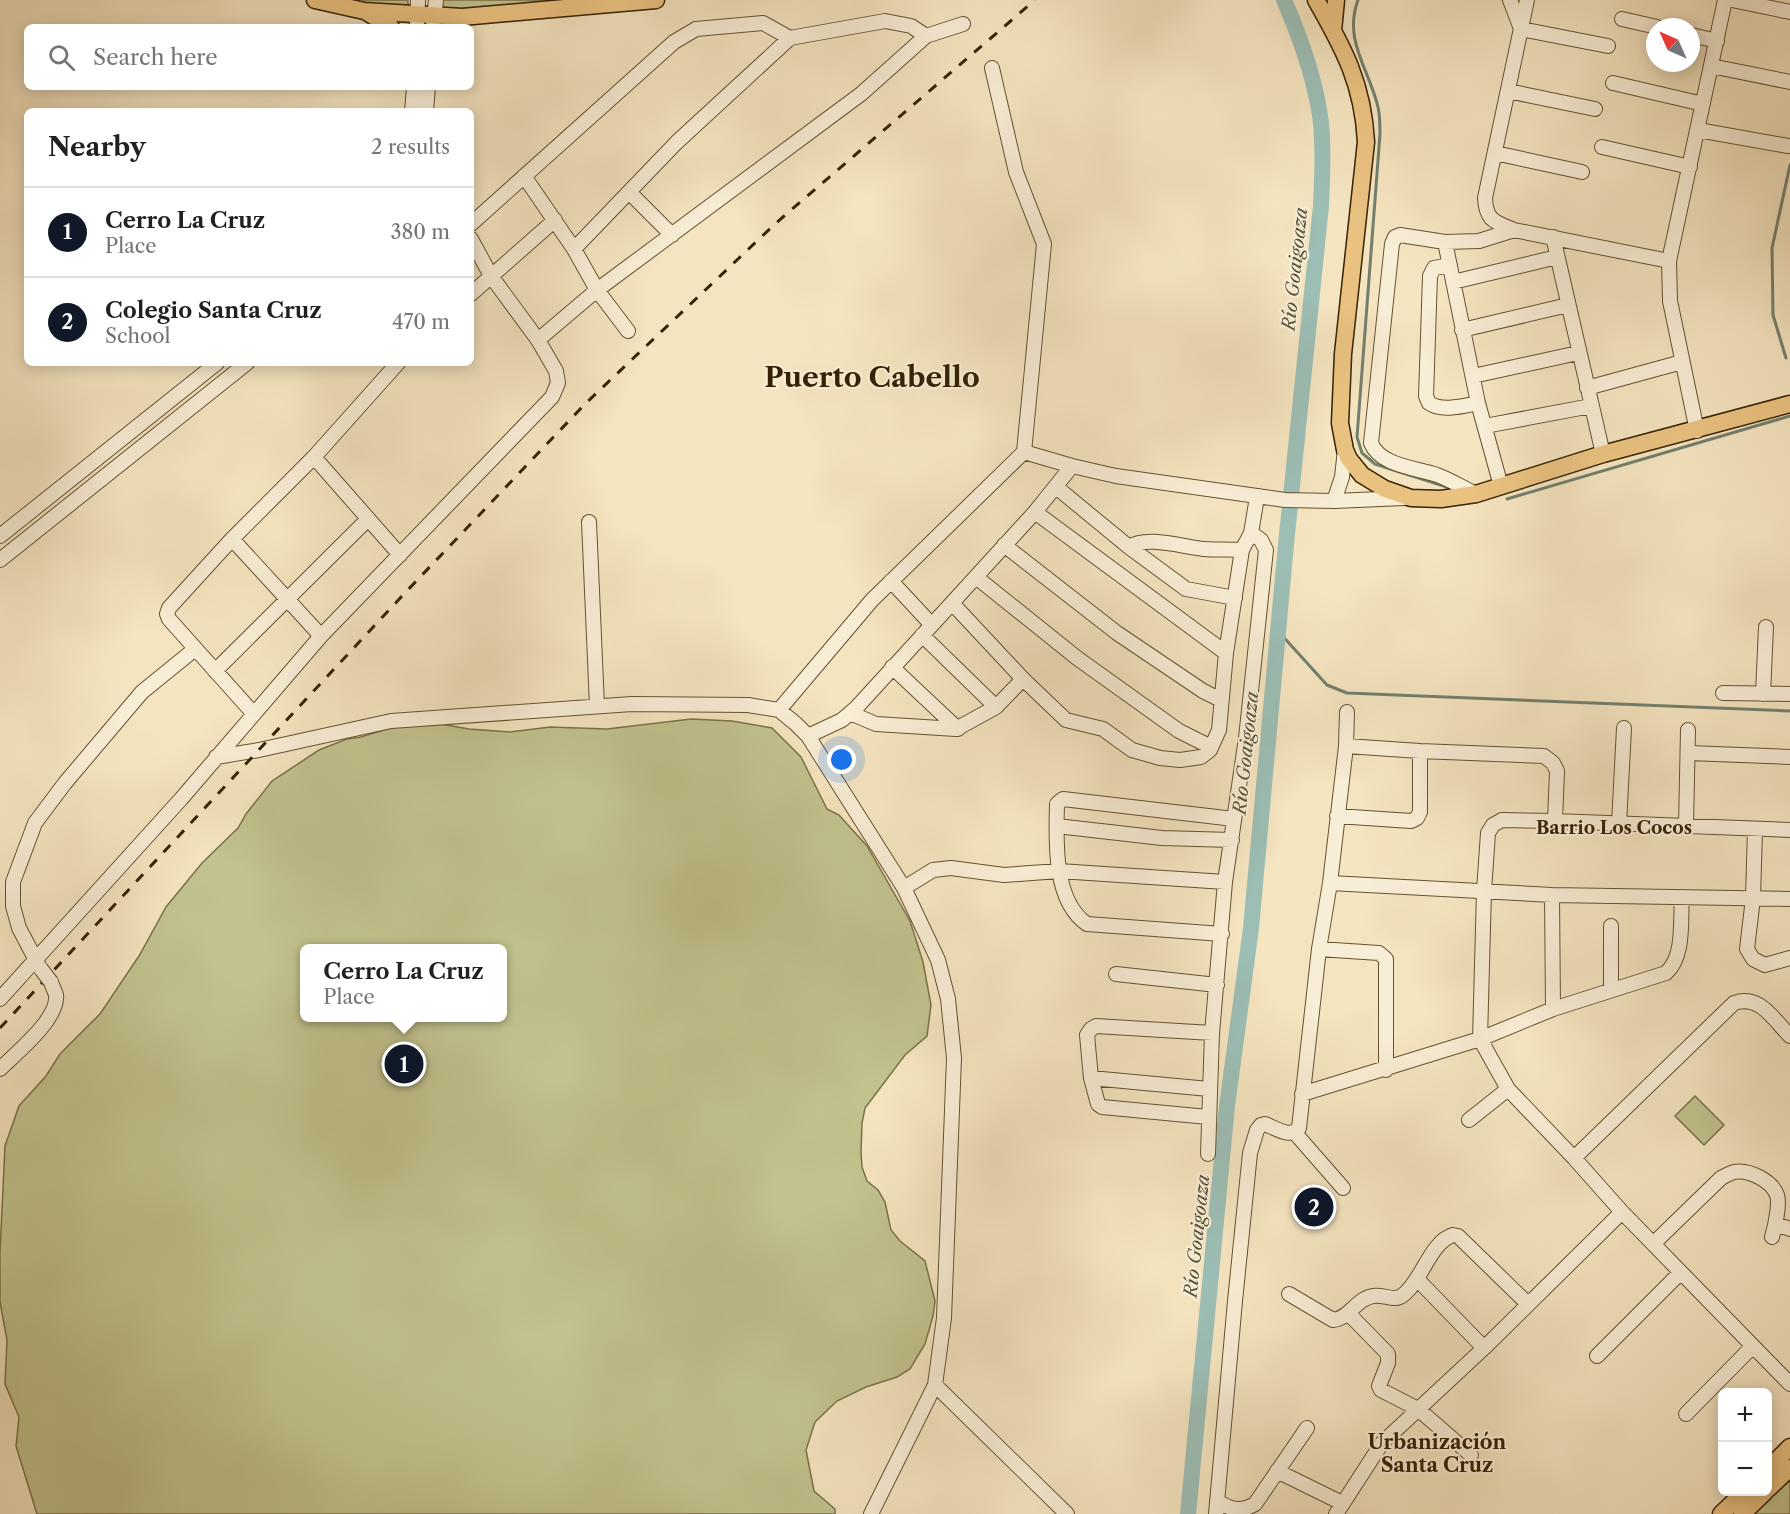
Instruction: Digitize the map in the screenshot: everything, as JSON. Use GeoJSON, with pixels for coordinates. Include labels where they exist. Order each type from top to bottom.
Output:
{"type":"FeatureCollection","features":[{"type":"Feature","properties":{"kind":"main road"},"geometry":{"type":"LineString","coordinates":[[315,0],[364,11],[462,17],[656,0]]}},
{"type":"Feature","properties":{"kind":"main road"},"geometry":{"type":"LineString","coordinates":[[1316,0],[1350,64],[1364,115],[1365,142],[1343,354],[1340,423],[1345,450],[1362,475],[1385,489],[1411,498],[1441,499],[1476,494],[1603,454],[1697,431],[1790,404]]}},
{"type":"Feature","properties":{"kind":"main road"},"geometry":{"type":"LineString","coordinates":[[1333,31],[1336,0]]}},
{"type":"Feature","properties":{"kind":"main road"},"geometry":{"type":"LineString","coordinates":[[364,11],[386,24]]}},
{"type":"Feature","properties":{"kind":"main road"},"geometry":{"type":"LineString","coordinates":[[464,24],[495,14]]}},
{"type":"Feature","properties":{"kind":"main road"},"geometry":{"type":"LineString","coordinates":[[1772,1464],[1790,1447]]}},
{"type":"Feature","properties":{"kind":"main road"},"geometry":{"type":"LineString","coordinates":[[1772,1484],[1790,1468]]}},
{"type":"Feature","properties":{"kind":"main road"},"geometry":{"type":"LineString","coordinates":[[1721,1514],[1739,1496]]}},
{"type":"Feature","properties":{"kind":"main road"},"geometry":{"type":"LineString","coordinates":[[1742,1514],[1760,1496]]}},
{"type":"Feature","properties":{"kind":"street"},"geometry":{"type":"LineString","coordinates":[[1510,0],[1521,28]]}},
{"type":"Feature","properties":{"kind":"street"},"geometry":{"type":"LineString","coordinates":[[1527,0],[1485,198],[1486,210],[1492,220],[1514,230],[1669,261]]}},
{"type":"Feature","properties":{"kind":"street"},"geometry":{"type":"LineString","coordinates":[[1697,431],[1670,301],[1669,261],[1725,0]]}},
{"type":"Feature","properties":{"kind":"street"},"geometry":{"type":"LineString","coordinates":[[1732,0],[1790,12]]}},
{"type":"Feature","properties":{"kind":"street"},"geometry":{"type":"LineString","coordinates":[[1622,19],[1646,24]]}},
{"type":"Feature","properties":{"kind":"street"},"geometry":{"type":"LineString","coordinates":[[574,249],[677,142],[790,38],[885,21],[911,26],[926,36]]}},
{"type":"Feature","properties":{"kind":"street"},"geometry":{"type":"LineString","coordinates":[[474,221],[674,42],[696,29],[763,23],[790,38]]}},
{"type":"Feature","properties":{"kind":"street"},"geometry":{"type":"LineString","coordinates":[[538,340],[597,290],[861,94],[926,36],[963,24]]}},
{"type":"Feature","properties":{"kind":"street"},"geometry":{"type":"LineString","coordinates":[[1521,28],[1608,46]]}},
{"type":"Feature","properties":{"kind":"street"},"geometry":{"type":"LineString","coordinates":[[1700,37],[1717,41]]}},
{"type":"Feature","properties":{"kind":"street"},"geometry":{"type":"LineString","coordinates":[[1711,66],[1790,82]]}},
{"type":"Feature","properties":{"kind":"street"},"geometry":{"type":"LineString","coordinates":[[779,710],[872,600],[1024,452],[1044,244],[1016,172],[992,68]]}},
{"type":"Feature","properties":{"kind":"street"},"geometry":{"type":"LineString","coordinates":[[1613,83],[1703,104]]}},
{"type":"Feature","properties":{"kind":"street"},"geometry":{"type":"LineString","coordinates":[[412,108],[414,90]]}},
{"type":"Feature","properties":{"kind":"street"},"geometry":{"type":"LineString","coordinates":[[426,108],[428,90]]}},
{"type":"Feature","properties":{"kind":"street"},"geometry":{"type":"LineString","coordinates":[[428,90],[431,108]]}},
{"type":"Feature","properties":{"kind":"street"},"geometry":{"type":"LineString","coordinates":[[1508,91],[1595,108]]}},
{"type":"Feature","properties":{"kind":"street"},"geometry":{"type":"LineString","coordinates":[[1698,130],[1788,146]]}},
{"type":"Feature","properties":{"kind":"street"},"geometry":{"type":"LineString","coordinates":[[1602,147],[1690,167]]}},
{"type":"Feature","properties":{"kind":"street"},"geometry":{"type":"LineString","coordinates":[[1495,153],[1582,172]]}},
{"type":"Feature","properties":{"kind":"street"},"geometry":{"type":"LineString","coordinates":[[524,176],[574,249],[597,290],[628,331]]}},
{"type":"Feature","properties":{"kind":"street"},"geometry":{"type":"LineString","coordinates":[[629,192],[672,235]]}},
{"type":"Feature","properties":{"kind":"street"},"geometry":{"type":"LineString","coordinates":[[474,291],[555,220]]}},
{"type":"Feature","properties":{"kind":"street"},"geometry":{"type":"LineString","coordinates":[[1476,494],[1437,475],[1385,458],[1373,449],[1371,443],[1393,240],[1400,235],[1445,242],[1479,241],[1514,230]]}},
{"type":"Feature","properties":{"kind":"street"},"geometry":{"type":"LineString","coordinates":[[1553,237],[1603,454]]}},
{"type":"Feature","properties":{"kind":"street"},"geometry":{"type":"LineString","coordinates":[[1445,242],[1478,403],[1501,486]]}},
{"type":"Feature","properties":{"kind":"street"},"geometry":{"type":"LineString","coordinates":[[0,999],[38,965],[321,636],[552,398],[558,383],[556,371],[538,340],[491,276],[474,245]]}},
{"type":"Feature","properties":{"kind":"street"},"geometry":{"type":"LineString","coordinates":[[1453,282],[1557,257]]}},
{"type":"Feature","properties":{"kind":"street"},"geometry":{"type":"LineString","coordinates":[[1450,265],[1434,268],[1430,276],[1426,396],[1429,403],[1436,407],[1478,403]]}},
{"type":"Feature","properties":{"kind":"street"},"geometry":{"type":"LineString","coordinates":[[1462,330],[1568,305]]}},
{"type":"Feature","properties":{"kind":"street"},"geometry":{"type":"LineString","coordinates":[[1473,376],[1578,353]]}},
{"type":"Feature","properties":{"kind":"street"},"geometry":{"type":"LineString","coordinates":[[1587,388],[1682,362]]}},
{"type":"Feature","properties":{"kind":"street"},"geometry":{"type":"LineString","coordinates":[[20,543],[4,533],[213,366]]}},
{"type":"Feature","properties":{"kind":"street"},"geometry":{"type":"LineString","coordinates":[[0,560],[243,366]]}},
{"type":"Feature","properties":{"kind":"street"},"geometry":{"type":"LineString","coordinates":[[253,713],[169,619],[167,614],[169,608],[232,539],[314,457],[395,366]]}},
{"type":"Feature","properties":{"kind":"street"},"geometry":{"type":"LineString","coordinates":[[165,405],[178,417]]}},
{"type":"Feature","properties":{"kind":"street"},"geometry":{"type":"LineString","coordinates":[[1485,426],[1591,406]]}},
{"type":"Feature","properties":{"kind":"street"},"geometry":{"type":"LineString","coordinates":[[1334,501],[1342,477],[1345,450]]}},
{"type":"Feature","properties":{"kind":"street"},"geometry":{"type":"LineString","coordinates":[[1024,452],[1116,476],[1257,497],[1309,502],[1411,498]]}},
{"type":"Feature","properties":{"kind":"street"},"geometry":{"type":"LineString","coordinates":[[314,457],[400,555]]}},
{"type":"Feature","properties":{"kind":"street"},"geometry":{"type":"LineString","coordinates":[[808,736],[842,720],[850,713],[1035,513],[1072,466]]}},
{"type":"Feature","properties":{"kind":"street"},"geometry":{"type":"LineString","coordinates":[[1056,487],[1129,547],[1186,589],[1235,598]]}},
{"type":"Feature","properties":{"kind":"street"},"geometry":{"type":"LineString","coordinates":[[952,603],[1023,679],[1066,720],[1107,730],[1137,752],[1180,760],[1201,757],[1211,747],[1219,730],[1226,653],[1242,550],[1251,533],[1257,497]]}},
{"type":"Feature","properties":{"kind":"street"},"geometry":{"type":"LineString","coordinates":[[36,508],[47,522]]}},
{"type":"Feature","properties":{"kind":"street"},"geometry":{"type":"LineString","coordinates":[[1035,513],[1226,653]]}},
{"type":"Feature","properties":{"kind":"street"},"geometry":{"type":"LineString","coordinates":[[215,671],[368,519]]}},
{"type":"Feature","properties":{"kind":"street"},"geometry":{"type":"LineString","coordinates":[[588,522],[597,705]]}},
{"type":"Feature","properties":{"kind":"street"},"geometry":{"type":"LineString","coordinates":[[1208,1154],[1212,1033],[1225,882],[1246,738],[1266,550],[1262,540],[1251,533]]}},
{"type":"Feature","properties":{"kind":"street"},"geometry":{"type":"LineString","coordinates":[[232,539],[321,636]]}},
{"type":"Feature","properties":{"kind":"street"},"geometry":{"type":"LineString","coordinates":[[1129,547],[1142,542],[1171,543],[1204,549],[1242,550]]}},
{"type":"Feature","properties":{"kind":"street"},"geometry":{"type":"LineString","coordinates":[[1004,545],[1117,633],[1203,691],[1221,700]]}},
{"type":"Feature","properties":{"kind":"street"},"geometry":{"type":"LineString","coordinates":[[976,577],[1077,658],[1179,731],[1211,747]]}},
{"type":"Feature","properties":{"kind":"street"},"geometry":{"type":"LineString","coordinates":[[891,581],[927,630],[996,707]]}},
{"type":"Feature","properties":{"kind":"street"},"geometry":{"type":"LineString","coordinates":[[1763,694],[1766,627]]}},
{"type":"Feature","properties":{"kind":"street"},"geometry":{"type":"LineString","coordinates":[[0,1069],[50,1017],[56,996],[51,982],[38,965],[19,928],[13,906],[12,882],[34,823],[142,692],[195,649]]}},
{"type":"Feature","properties":{"kind":"street"},"geometry":{"type":"LineString","coordinates":[[892,667],[958,729]]}},
{"type":"Feature","properties":{"kind":"street"},"geometry":{"type":"LineString","coordinates":[[850,713],[876,724],[958,729],[996,707],[1023,679]]}},
{"type":"Feature","properties":{"kind":"street"},"geometry":{"type":"LineString","coordinates":[[1723,693],[1790,694]]}},
{"type":"Feature","properties":{"kind":"street"},"geometry":{"type":"LineString","coordinates":[[216,757],[259,750],[391,721],[551,711],[597,705],[748,705],[779,710],[808,736],[904,888],[938,960],[948,999],[954,1058],[944,1318],[935,1385],[871,1514]]}},
{"type":"Feature","properties":{"kind":"street"},"geometry":{"type":"LineString","coordinates":[[1307,1428],[1255,1504],[1238,1510],[1217,1508],[1234,1301],[1250,1153],[1257,1130],[1261,1125],[1265,1124],[1290,1134],[1295,1132],[1299,1125],[1319,949],[1330,883],[1346,746],[1347,712]]}},
{"type":"Feature","properties":{"kind":"street"},"geometry":{"type":"LineString","coordinates":[[1619,824],[1624,728]]}},
{"type":"Feature","properties":{"kind":"street"},"geometry":{"type":"LineString","coordinates":[[1686,826],[1688,730]]}},
{"type":"Feature","properties":{"kind":"street"},"geometry":{"type":"LineString","coordinates":[[1346,746],[1420,752],[1544,756],[1557,771],[1555,821]]}},
{"type":"Feature","properties":{"kind":"street"},"geometry":{"type":"LineString","coordinates":[[1337,816],[1411,821],[1417,818],[1420,812],[1420,752]]}},
{"type":"Feature","properties":{"kind":"street"},"geometry":{"type":"LineString","coordinates":[[1689,753],[1790,757]]}},
{"type":"Feature","properties":{"kind":"street"},"geometry":{"type":"LineString","coordinates":[[1222,934],[1087,924],[1079,918],[1072,910],[1059,871],[1058,804],[1063,799],[1234,819]]}},
{"type":"Feature","properties":{"kind":"street"},"geometry":{"type":"LineString","coordinates":[[1790,830],[1502,820],[1493,825],[1488,833],[1484,891],[1479,1039],[1508,1089],[1680,1273],[1790,1384]]}},
{"type":"Feature","properties":{"kind":"street"},"geometry":{"type":"LineString","coordinates":[[1057,826],[1162,838],[1232,840]]}},
{"type":"Feature","properties":{"kind":"street"},"geometry":{"type":"LineString","coordinates":[[1755,829],[1753,898],[1747,949],[1749,955],[1758,963],[1765,965],[1790,958]]}},
{"type":"Feature","properties":{"kind":"street"},"geometry":{"type":"LineString","coordinates":[[904,888],[933,870],[951,868],[1004,875],[1059,871],[1225,882]]}},
{"type":"Feature","properties":{"kind":"street"},"geometry":{"type":"LineString","coordinates":[[1330,883],[1552,895],[1790,899]]}},
{"type":"Feature","properties":{"kind":"street"},"geometry":{"type":"LineString","coordinates":[[1552,895],[1553,1009]]}},
{"type":"Feature","properties":{"kind":"street"},"geometry":{"type":"LineString","coordinates":[[1302,1094],[1386,1070],[1479,1039],[1553,1009],[1666,973],[1673,966],[1677,957],[1682,898]]}},
{"type":"Feature","properties":{"kind":"street"},"geometry":{"type":"LineString","coordinates":[[1611,926],[1611,990]]}},
{"type":"Feature","properties":{"kind":"street"},"geometry":{"type":"LineString","coordinates":[[1319,949],[1380,953],[1386,959],[1386,1070]]}},
{"type":"Feature","properties":{"kind":"street"},"geometry":{"type":"LineString","coordinates":[[1116,974],[1217,985]]}},
{"type":"Feature","properties":{"kind":"street"},"geometry":{"type":"LineString","coordinates":[[1574,1158],[1734,1003],[1746,999],[1758,1003],[1790,1036]]}},
{"type":"Feature","properties":{"kind":"street"},"geometry":{"type":"LineString","coordinates":[[1208,1117],[1101,1107],[1095,1100],[1087,1035],[1090,1029],[1096,1026],[1212,1033]]}},
{"type":"Feature","properties":{"kind":"street"},"geometry":{"type":"LineString","coordinates":[[1091,1078],[1209,1089]]}},
{"type":"Feature","properties":{"kind":"street"},"geometry":{"type":"LineString","coordinates":[[1469,1120],[1508,1089]]}},
{"type":"Feature","properties":{"kind":"street"},"geometry":{"type":"LineString","coordinates":[[1295,1132],[1344,1188]]}},
{"type":"Feature","properties":{"kind":"street"},"geometry":{"type":"LineString","coordinates":[[1653,1244],[1721,1178],[1735,1172],[1749,1173],[1769,1183],[1778,1196],[1774,1230],[1790,1229]]}},
{"type":"Feature","properties":{"kind":"street"},"geometry":{"type":"LineString","coordinates":[[1277,1471],[1339,1508],[1382,1443],[1484,1348],[1622,1212]]}},
{"type":"Feature","properties":{"kind":"street"},"geometry":{"type":"LineString","coordinates":[[1289,1294],[1330,1319],[1340,1319],[1361,1301],[1373,1295],[1400,1298],[1411,1288],[1449,1235],[1455,1235],[1528,1304]]}},
{"type":"Feature","properties":{"kind":"street"},"geometry":{"type":"LineString","coordinates":[[1597,1356],[1680,1273]]}},
{"type":"Feature","properties":{"kind":"street"},"geometry":{"type":"LineString","coordinates":[[1417,1278],[1484,1348]]}},
{"type":"Feature","properties":{"kind":"street"},"geometry":{"type":"LineString","coordinates":[[1348,1313],[1388,1354],[1388,1363],[1379,1386],[1381,1390],[1418,1409],[1471,1455]]}},
{"type":"Feature","properties":{"kind":"street"},"geometry":{"type":"LineString","coordinates":[[1686,1414],[1753,1346]]}},
{"type":"Feature","properties":{"kind":"street"},"geometry":{"type":"LineString","coordinates":[[935,1385],[1067,1514]]}},
{"type":"Feature","properties":{"kind":"green space"},"geometry":{"type":"Polygon","coordinates":[[[341,0],[408,0],[408,8],[393,10],[341,0]]]}},
{"type":"Feature","properties":{"kind":"green space"},"geometry":{"type":"Polygon","coordinates":[[[442,0],[576,0],[490,11],[442,8],[442,0]]]}},
{"type":"Feature","properties":{"kind":"green space"},"geometry":{"type":"Polygon","coordinates":[[[691,719],[732,721],[772,728],[801,757],[827,809],[839,815],[867,846],[910,921],[923,962],[931,1005],[927,1036],[905,1055],[865,1108],[861,1153],[862,1167],[867,1181],[878,1190],[885,1202],[891,1230],[900,1241],[925,1261],[935,1301],[925,1344],[910,1369],[897,1377],[866,1387],[837,1401],[815,1422],[806,1450],[814,1491],[835,1509],[835,1514],[37,1514],[16,1446],[19,1417],[5,1384],[7,1340],[0,1302],[5,1146],[19,1106],[46,1076],[60,1054],[100,1014],[139,956],[166,907],[202,863],[238,828],[272,781],[319,750],[347,739],[387,729],[429,722],[469,729],[510,732],[550,727],[607,729],[691,719]]]}},
{"type":"Feature","properties":{"kind":"green space"},"geometry":{"type":"Polygon","coordinates":[[[1695,1096],[1724,1125],[1704,1145],[1675,1116],[1695,1096]]]}},
{"type":"Feature","properties":{"kind":"green space"},"geometry":{"type":"Polygon","coordinates":[[[1790,1474],[1790,1514],[1749,1514],[1767,1496],[1772,1496],[1772,1492],[1790,1474]]]}},
{"type":"Feature","properties":{"kind":"waterway","name":"Río Goaigoaza"},"geometry":{"type":"LineString","coordinates":[[1188,1514],[1227,1106],[1251,928],[1286,544],[1321,206],[1322,144],[1319,107],[1307,60],[1284,0]]}},
{"type":"Feature","properties":{"kind":"waterway"},"geometry":{"type":"LineString","coordinates":[[1358,0],[1354,15],[1355,41],[1378,107],[1380,134],[1357,437],[1362,453],[1375,464],[1453,489]]}},
{"type":"Feature","properties":{"kind":"waterway"},"geometry":{"type":"LineString","coordinates":[[1786,358],[1773,315],[1772,248],[1790,165]]}},
{"type":"Feature","properties":{"kind":"waterway"},"geometry":{"type":"LineString","coordinates":[[1507,499],[1790,416]]}},
{"type":"Feature","properties":{"kind":"waterway"},"geometry":{"type":"LineString","coordinates":[[1278,631],[1327,685],[1347,693],[1790,711]]}},
{"type":"Feature","properties":{"kind":"railway"},"geometry":{"type":"LineString","coordinates":[[0,1028],[403,595],[585,404],[776,223],[1035,0]]}},
{"type":"Feature","properties":{"kind":"place","name":"Cerro La Cruz"},"geometry":{"type":"Point","coordinates":[404,1064]}},
{"type":"Feature","properties":{"kind":"place","name":"Colegio Santa Cruz"},"geometry":{"type":"Point","coordinates":[1314,1207]}},
{"type":"Feature","properties":{"kind":"district","name":"Puerto Cabello"},"geometry":{"type":"Point","coordinates":[872,377]}},
{"type":"Feature","properties":{"kind":"district","name":"Barrio Los Cocos"},"geometry":{"type":"Point","coordinates":[1614,828]}},
{"type":"Feature","properties":{"kind":"district","name":"Urbanización Santa Cruz"},"geometry":{"type":"Point","coordinates":[1437,1454]}}]}
